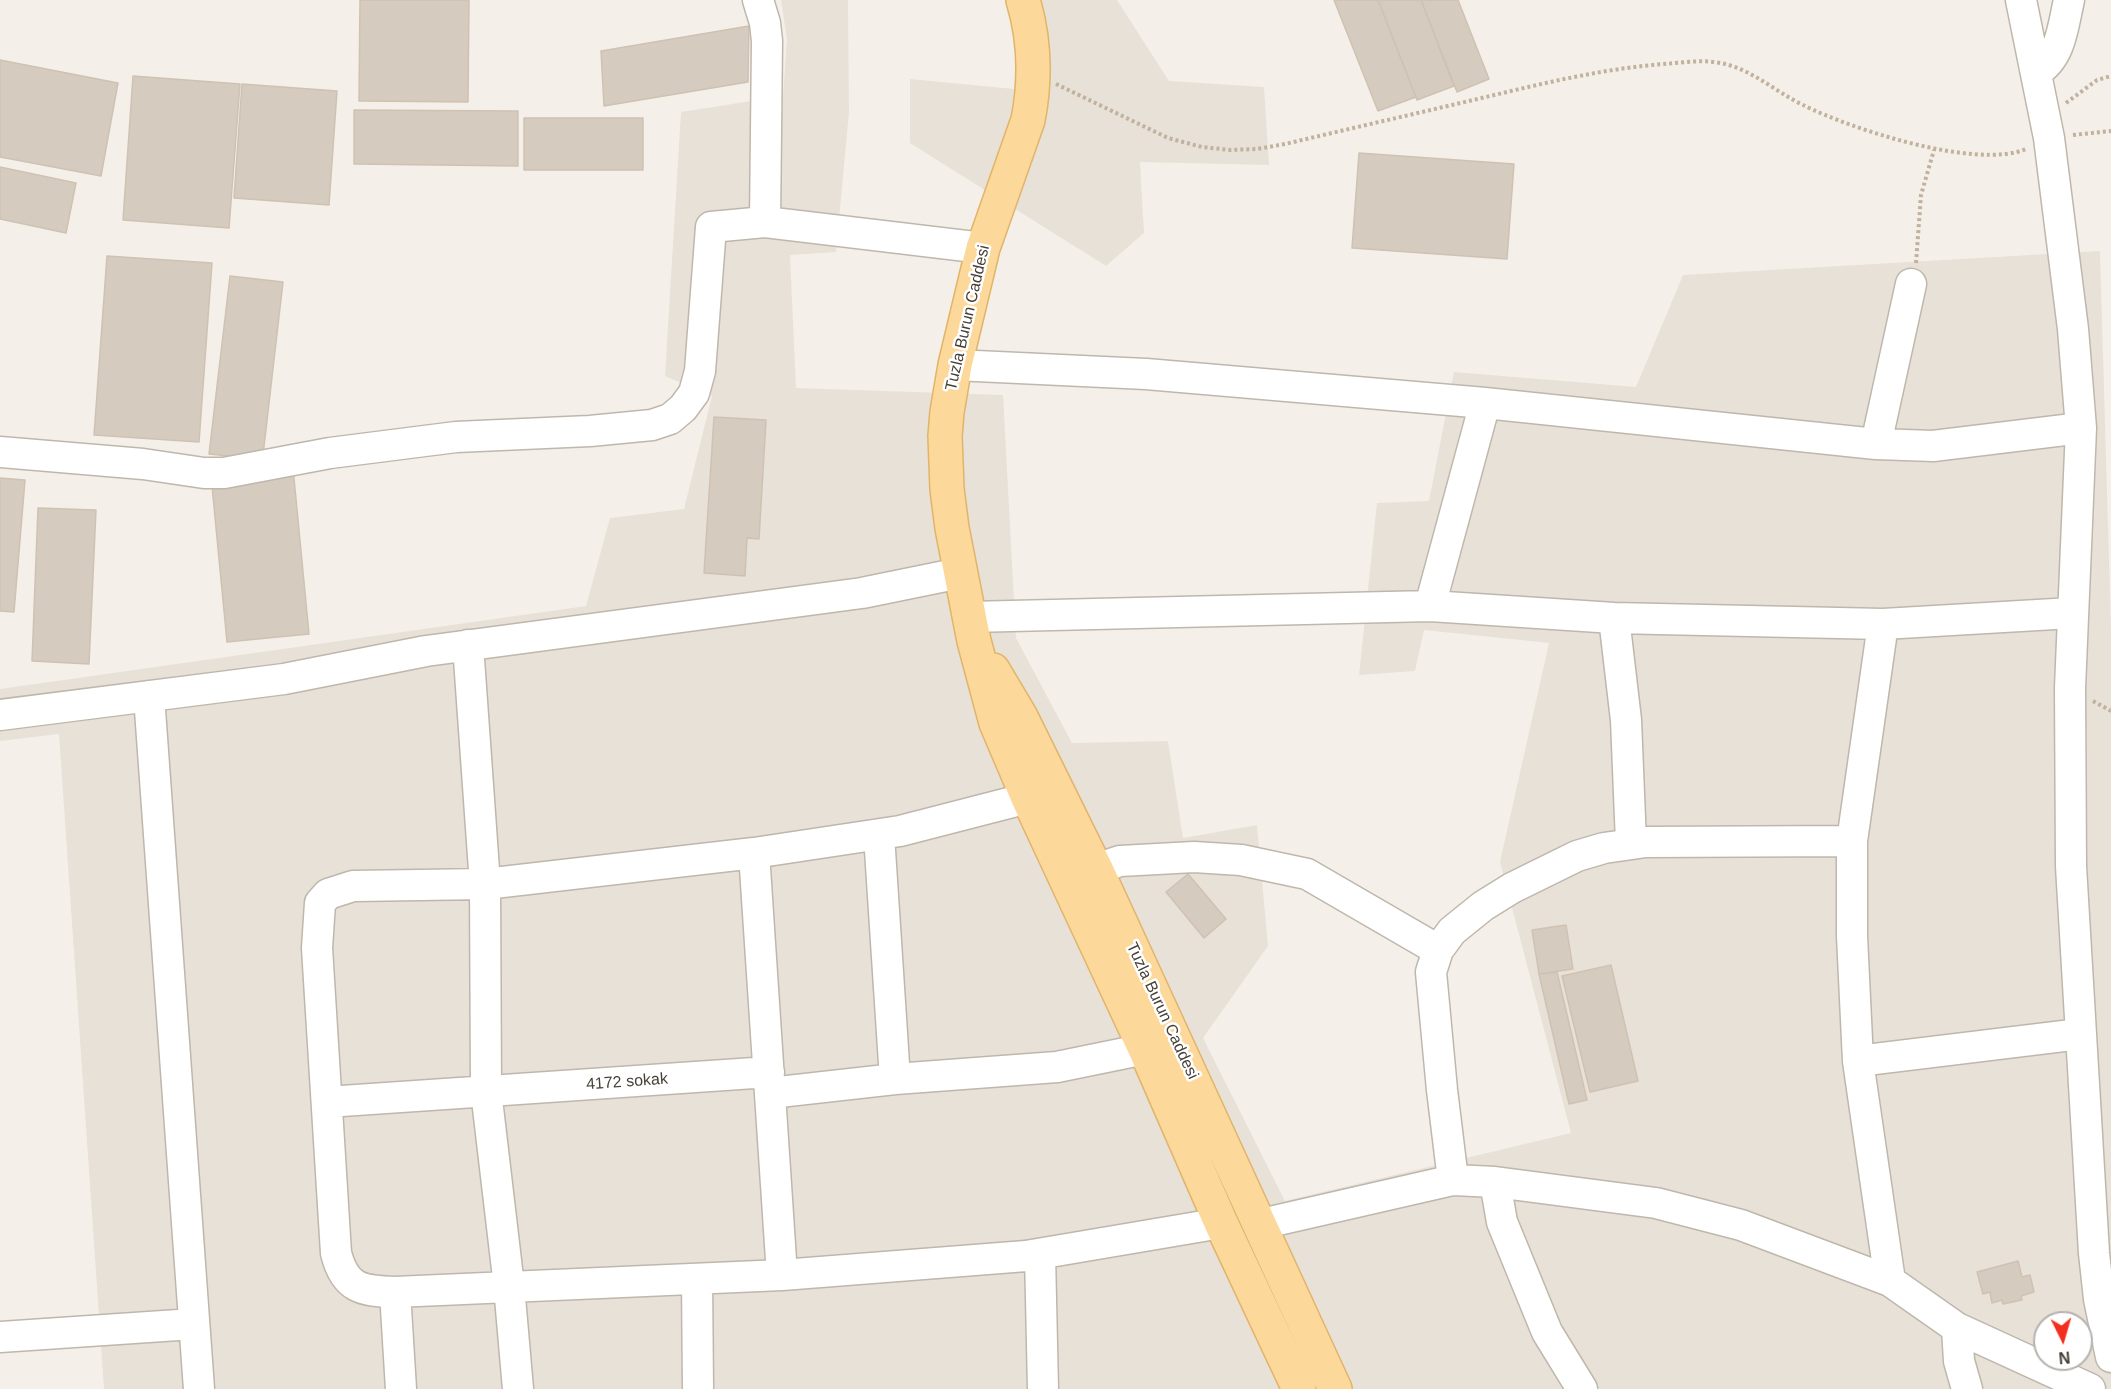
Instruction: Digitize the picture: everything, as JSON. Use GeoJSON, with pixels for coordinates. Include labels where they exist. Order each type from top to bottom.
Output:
{"type":"FeatureCollection","features":[{"type":"Feature","properties":{"kind":"main road","name":"Tuzla Burun Caddesi"},"geometry":{"type":"LineString","coordinates":[[1023,0],[1031,32],[1035,74],[1028,120],[983,248],[955,365],[947,412],[945,455],[952,528],[971,629],[996,723],[1028,798],[1299,1389]]}},
{"type":"Feature","properties":{"kind":"main road","name":"Tuzla Burun Caddesi"},"geometry":{"type":"LineString","coordinates":[[971,629],[1021,717],[1096,869],[1335,1389]]}},
{"type":"Feature","properties":{"kind":"street"},"geometry":{"type":"LineString","coordinates":[[758,0],[767,41],[765,222]]}},
{"type":"Feature","properties":{"kind":"street"},"geometry":{"type":"LineString","coordinates":[[2021,0],[2049,138],[2073,329],[2081,428],[2070,688],[2071,866],[2094,1253],[2099,1299],[2111,1357]]}},
{"type":"Feature","properties":{"kind":"street"},"geometry":{"type":"LineString","coordinates":[[2036,72],[2054,56],[2069,0]]}},
{"type":"Feature","properties":{"kind":"street"},"geometry":{"type":"LineString","coordinates":[[0,452],[108,461],[204,473],[224,473],[330,453],[456,437],[590,431],[652,425],[670,419],[684,408],[694,393],[700,371],[711,227],[765,222],[983,248]]}},
{"type":"Feature","properties":{"kind":"street"},"geometry":{"type":"LineString","coordinates":[[1876,444],[1911,284]]}},
{"type":"Feature","properties":{"kind":"street"},"geometry":{"type":"LineString","coordinates":[[955,365],[1146,374],[1485,403],[1876,444],[1933,446],[2081,428]]}},
{"type":"Feature","properties":{"kind":"street"},"geometry":{"type":"LineString","coordinates":[[1430,606],[1485,403]]}},
{"type":"Feature","properties":{"kind":"street"},"geometry":{"type":"LineString","coordinates":[[0,715],[284,679],[426,651],[862,593],[960,573]]}},
{"type":"Feature","properties":{"kind":"street"},"geometry":{"type":"LineString","coordinates":[[971,629],[1430,606],[1614,618],[1883,624],[2072,613]]}},
{"type":"Feature","properties":{"kind":"street"},"geometry":{"type":"LineString","coordinates":[[1614,618],[1626,720],[1631,843]]}},
{"type":"Feature","properties":{"kind":"street"},"geometry":{"type":"LineString","coordinates":[[1883,624],[1852,841],[1852,936],[1858,1061],[1890,1281]]}},
{"type":"Feature","properties":{"kind":"street"},"geometry":{"type":"LineString","coordinates":[[468,645],[485,884],[486,1091],[509,1286],[518,1389]]}},
{"type":"Feature","properties":{"kind":"street"},"geometry":{"type":"LineString","coordinates":[[149,696],[199,1389]]}},
{"type":"Feature","properties":{"kind":"street"},"geometry":{"type":"LineString","coordinates":[[1028,798],[900,831],[754,853],[485,884],[353,886],[328,894],[320,903],[316,948],[336,1253],[339,1267],[355,1285],[368,1292],[782,1275],[1040,1254],[1221,1222]]}},
{"type":"Feature","properties":{"kind":"street"},"geometry":{"type":"LineString","coordinates":[[879,835],[895,1079]]}},
{"type":"Feature","properties":{"kind":"street"},"geometry":{"type":"LineString","coordinates":[[1454,1180],[1431,972],[1438,950],[1452,931],[1483,906],[1512,888],[1577,856],[1604,848],[1662,841],[1852,841]]}},
{"type":"Feature","properties":{"kind":"street"},"geometry":{"type":"LineString","coordinates":[[754,853],[782,1275]]}},
{"type":"Feature","properties":{"kind":"street"},"geometry":{"type":"LineString","coordinates":[[1096,869],[1120,861],[1194,857],[1241,860],[1307,874],[1438,950]]}},
{"type":"Feature","properties":{"kind":"street"},"geometry":{"type":"LineString","coordinates":[[1858,1061],[2080,1034]]}},
{"type":"Feature","properties":{"kind":"street","name":"4172 sokak"},"geometry":{"type":"LineString","coordinates":[[327,1102],[486,1091],[895,1079],[1057,1066],[1145,1049]]}},
{"type":"Feature","properties":{"kind":"street"},"geometry":{"type":"LineString","coordinates":[[1261,1224],[1454,1180],[1495,1182],[1656,1203],[1741,1225],[1890,1281],[1957,1328],[2090,1389]]}},
{"type":"Feature","properties":{"kind":"street"},"geometry":{"type":"LineString","coordinates":[[1495,1182],[1502,1222],[1547,1332],[1582,1389]]}},
{"type":"Feature","properties":{"kind":"street"},"geometry":{"type":"LineString","coordinates":[[1040,1254],[1043,1389]]}},
{"type":"Feature","properties":{"kind":"street"},"geometry":{"type":"LineString","coordinates":[[697,1279],[698,1389]]}},
{"type":"Feature","properties":{"kind":"street"},"geometry":{"type":"LineString","coordinates":[[395,1292],[401,1389]]}},
{"type":"Feature","properties":{"kind":"street"},"geometry":{"type":"LineString","coordinates":[[0,1337],[193,1324]]}},
{"type":"Feature","properties":{"kind":"street"},"geometry":{"type":"LineString","coordinates":[[1957,1328],[1959,1361],[1966,1389]]}},
{"type":"Feature","properties":{"kind":"path"},"geometry":{"type":"LineString","coordinates":[[1035,74],[1168,138],[1202,147],[1230,150],[1257,149],[1285,144],[1565,78],[1635,66],[1691,62],[1730,65],[1749,72],[1800,104],[1825,115],[1934,149],[2006,155],[2049,138],[2111,131]]}},
{"type":"Feature","properties":{"kind":"path"},"geometry":{"type":"LineString","coordinates":[[2049,138],[2054,118],[2064,104],[2097,80],[2111,76]]}},
{"type":"Feature","properties":{"kind":"path"},"geometry":{"type":"LineString","coordinates":[[1911,284],[1918,247],[1921,195],[1934,149]]}},
{"type":"Feature","properties":{"kind":"shaded area"},"geometry":{"type":"Polygon","coordinates":[[[781,0],[848,0],[849,112],[836,252],[790,255],[796,388],[1003,395],[1016,638],[1072,743],[1168,741],[1183,838],[1257,825],[1268,946],[1203,1038],[1285,1201],[1571,1133],[1500,862],[1549,643],[1424,630],[1415,671],[1359,675],[1377,503],[1429,501],[1454,372],[1636,387],[1683,275],[2100,251],[2111,630],[2111,1389],[104,1389],[59,734],[0,741],[0,689],[586,606],[610,518],[684,509],[712,396],[665,376],[681,112],[783,96],[787,40],[781,0]]]}},
{"type":"Feature","properties":{"kind":"shaded area"},"geometry":{"type":"Polygon","coordinates":[[[1005,0],[1117,0],[1169,81],[1264,87],[1269,165],[1140,162],[1144,233],[1106,266],[910,143],[910,79],[1014,89],[1017,24],[1005,0]]]}},
{"type":"Feature","properties":{"kind":"building"},"geometry":{"type":"Polygon","coordinates":[[[360,0],[469,0],[468,102],[359,101],[360,0]]]}},
{"type":"Feature","properties":{"kind":"building"},"geometry":{"type":"Polygon","coordinates":[[[1334,0],[1378,0],[1416,97],[1378,111],[1334,0]]]}},
{"type":"Feature","properties":{"kind":"building"},"geometry":{"type":"Polygon","coordinates":[[[1378,0],[1421,0],[1454,86],[1417,100],[1378,0]]]}},
{"type":"Feature","properties":{"kind":"building"},"geometry":{"type":"Polygon","coordinates":[[[1421,0],[1458,0],[1489,79],[1457,92],[1421,0]]]}},
{"type":"Feature","properties":{"kind":"building"},"geometry":{"type":"Polygon","coordinates":[[[749,26],[748,82],[604,106],[601,51],[749,26]]]}},
{"type":"Feature","properties":{"kind":"building"},"geometry":{"type":"Polygon","coordinates":[[[0,60],[118,83],[101,176],[0,157],[0,60]]]}},
{"type":"Feature","properties":{"kind":"building"},"geometry":{"type":"Polygon","coordinates":[[[133,76],[240,84],[229,228],[123,220],[133,76]]]}},
{"type":"Feature","properties":{"kind":"building"},"geometry":{"type":"Polygon","coordinates":[[[242,84],[337,91],[329,205],[234,198],[242,84]]]}},
{"type":"Feature","properties":{"kind":"building"},"geometry":{"type":"Polygon","coordinates":[[[354,110],[518,111],[518,166],[354,164],[354,110]]]}},
{"type":"Feature","properties":{"kind":"building"},"geometry":{"type":"Polygon","coordinates":[[[524,118],[643,118],[643,170],[524,170],[524,118]]]}},
{"type":"Feature","properties":{"kind":"building"},"geometry":{"type":"Polygon","coordinates":[[[1359,153],[1514,164],[1507,259],[1352,248],[1359,153]]]}},
{"type":"Feature","properties":{"kind":"building"},"geometry":{"type":"Polygon","coordinates":[[[0,167],[76,183],[66,233],[0,219],[0,167]]]}},
{"type":"Feature","properties":{"kind":"building"},"geometry":{"type":"Polygon","coordinates":[[[107,256],[212,263],[199,442],[94,435],[107,256]]]}},
{"type":"Feature","properties":{"kind":"building"},"geometry":{"type":"Polygon","coordinates":[[[230,276],[283,282],[263,455],[247,458],[209,454],[230,276]]]}},
{"type":"Feature","properties":{"kind":"building"},"geometry":{"type":"Polygon","coordinates":[[[714,417],[766,420],[759,539],[747,538],[745,576],[704,573],[714,417]]]}},
{"type":"Feature","properties":{"kind":"building"},"geometry":{"type":"Polygon","coordinates":[[[293,468],[309,634],[227,642],[212,486],[293,468]]]}},
{"type":"Feature","properties":{"kind":"building"},"geometry":{"type":"Polygon","coordinates":[[[0,478],[25,480],[14,612],[0,611],[0,478]]]}},
{"type":"Feature","properties":{"kind":"building"},"geometry":{"type":"Polygon","coordinates":[[[38,508],[96,510],[89,664],[32,661],[38,508]]]}},
{"type":"Feature","properties":{"kind":"building"},"geometry":{"type":"Polygon","coordinates":[[[1188,874],[1226,919],[1204,938],[1166,892],[1188,874]]]}},
{"type":"Feature","properties":{"kind":"building"},"geometry":{"type":"Polygon","coordinates":[[[1566,925],[1573,969],[1539,974],[1532,930],[1566,925]]]}},
{"type":"Feature","properties":{"kind":"building"},"geometry":{"type":"Polygon","coordinates":[[[1611,965],[1638,1081],[1590,1092],[1562,976],[1611,965]]]}},
{"type":"Feature","properties":{"kind":"building"},"geometry":{"type":"Polygon","coordinates":[[[1557,972],[1587,1100],[1569,1104],[1539,974],[1557,972]]]}},
{"type":"Feature","properties":{"kind":"building"},"geometry":{"type":"Polygon","coordinates":[[[2018,1261],[2022,1277],[2030,1275],[2034,1292],[2021,1296],[2022,1300],[2003,1304],[2002,1300],[1992,1303],[1990,1292],[1983,1294],[1977,1272],[2018,1261]]]}}]}
